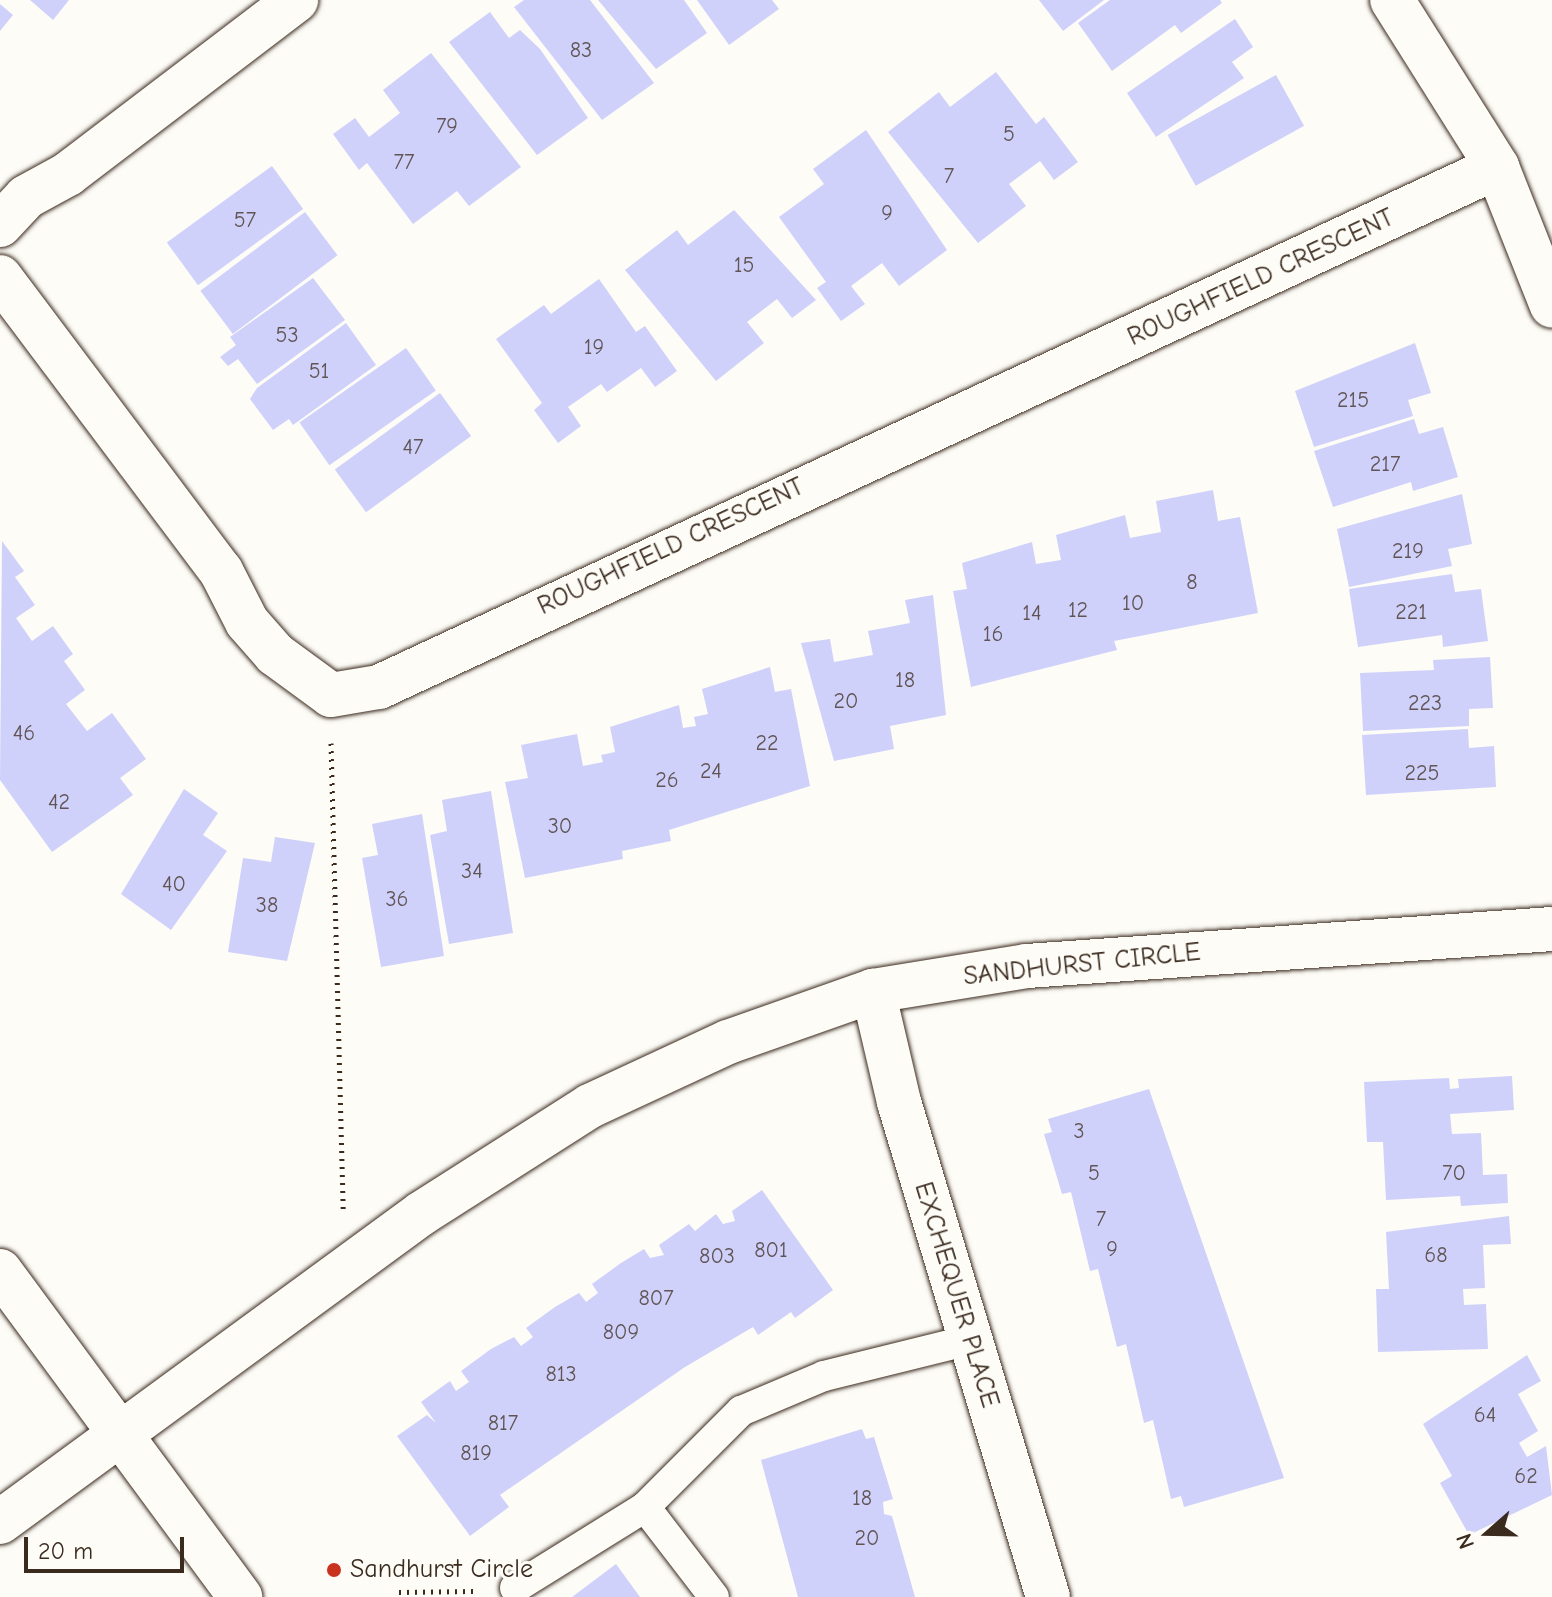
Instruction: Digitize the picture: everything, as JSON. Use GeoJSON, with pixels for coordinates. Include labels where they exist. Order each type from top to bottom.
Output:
{"type":"FeatureCollection","features":[{"type":"Feature","properties":{"kind":"street"},"geometry":{"type":"LineString","coordinates":[[0,225],[26,197],[68,174],[296,0]]}},
{"type":"Feature","properties":{"kind":"street"},"geometry":{"type":"LineString","coordinates":[[1392,0],[1497,167],[1552,306]]}},
{"type":"Feature","properties":{"kind":"street","name":"ROUGHFIELD CRESCENT"},"geometry":{"type":"LineString","coordinates":[[331,695],[379,687],[1497,167]]}},
{"type":"Feature","properties":{"kind":"street"},"geometry":{"type":"LineString","coordinates":[[0,277],[221,571],[247,622],[275,654],[331,695]]}},
{"type":"Feature","properties":{"kind":"street","name":"SANDHURST CIRCLE"},"geometry":{"type":"LineString","coordinates":[[0,1522],[348,1265],[590,1106],[728,1042],[873,991],[1027,966],[1552,929]]}},
{"type":"Feature","properties":{"kind":"street","name":"EXCHEQUER PLACE"},"geometry":{"type":"LineString","coordinates":[[873,991],[969,1340],[1048,1597]]}},
{"type":"Feature","properties":{"kind":"street"},"geometry":{"type":"LineString","coordinates":[[0,1271],[240,1597]]}},
{"type":"Feature","properties":{"kind":"lane"},"geometry":{"type":"LineString","coordinates":[[515,1588],[645,1507],[741,1411],[824,1376],[969,1340]]}},
{"type":"Feature","properties":{"kind":"lane"},"geometry":{"type":"LineString","coordinates":[[645,1507],[714,1597]]}},
{"type":"Feature","properties":{"kind":"path"},"geometry":{"type":"LineString","coordinates":[[331,695],[338,1159],[348,1265]]}},
{"type":"Feature","properties":{"kind":"path"},"geometry":{"type":"LineString","coordinates":[[399,1592],[515,1588]]}},
{"type":"Feature","properties":{"kind":"building"},"geometry":{"type":"Polygon","coordinates":[[[30,0],[69,0],[53,20],[30,0]]]}},
{"type":"Feature","properties":{"kind":"building"},"geometry":{"type":"Polygon","coordinates":[[[524,0],[590,0],[654,83],[602,120],[514,7],[524,0]]]}},
{"type":"Feature","properties":{"kind":"building"},"geometry":{"type":"Polygon","coordinates":[[[598,0],[684,0],[707,33],[656,69],[598,0]]]}},
{"type":"Feature","properties":{"kind":"building"},"geometry":{"type":"Polygon","coordinates":[[[697,0],[772,0],[779,9],[729,45],[697,0]]]}},
{"type":"Feature","properties":{"kind":"building"},"geometry":{"type":"Polygon","coordinates":[[[1039,0],[1104,0],[1063,31],[1039,0]]]}},
{"type":"Feature","properties":{"kind":"building"},"geometry":{"type":"Polygon","coordinates":[[[1110,0],[1220,0],[1222,3],[1181,33],[1175,25],[1112,71],[1078,23],[1110,0]]]}},
{"type":"Feature","properties":{"kind":"building"},"geometry":{"type":"Polygon","coordinates":[[[0,4],[13,15],[0,31],[0,4]]]}},
{"type":"Feature","properties":{"kind":"building"},"geometry":{"type":"Polygon","coordinates":[[[490,12],[509,38],[520,30],[540,49],[588,118],[537,155],[449,42],[490,12]]]}},
{"type":"Feature","properties":{"kind":"building"},"geometry":{"type":"Polygon","coordinates":[[[1235,19],[1253,47],[1232,62],[1244,78],[1156,137],[1127,93],[1235,19]]]}},
{"type":"Feature","properties":{"kind":"building"},"geometry":{"type":"Polygon","coordinates":[[[431,53],[521,167],[469,206],[457,191],[413,224],[367,163],[359,170],[333,134],[355,118],[369,137],[400,113],[383,90],[431,53]]]}},
{"type":"Feature","properties":{"kind":"building"},"geometry":{"type":"Polygon","coordinates":[[[996,72],[1036,124],[1044,117],[1078,162],[1054,180],[1040,161],[1009,184],[1026,206],[978,243],[888,132],[939,92],[950,107],[996,72]]]}},
{"type":"Feature","properties":{"kind":"building"},"geometry":{"type":"Polygon","coordinates":[[[1276,75],[1304,126],[1196,186],[1168,135],[1276,75]]]}},
{"type":"Feature","properties":{"kind":"building"},"geometry":{"type":"Polygon","coordinates":[[[866,130],[947,250],[899,286],[882,263],[851,286],[865,304],[841,321],[817,288],[826,282],[779,217],[824,184],[813,169],[866,130]]]}},
{"type":"Feature","properties":{"kind":"building"},"geometry":{"type":"Polygon","coordinates":[[[272,166],[303,209],[198,285],[167,242],[272,166]]]}},
{"type":"Feature","properties":{"kind":"building"},"geometry":{"type":"Polygon","coordinates":[[[734,210],[816,300],[792,318],[777,299],[747,322],[764,343],[716,381],[625,270],[677,230],[688,245],[734,210]]]}},
{"type":"Feature","properties":{"kind":"building"},"geometry":{"type":"Polygon","coordinates":[[[305,212],[337,255],[233,334],[200,291],[305,212]]]}},
{"type":"Feature","properties":{"kind":"building"},"geometry":{"type":"Polygon","coordinates":[[[313,278],[345,320],[257,384],[238,359],[228,366],[220,357],[236,345],[230,337],[313,278]]]}},
{"type":"Feature","properties":{"kind":"building"},"geometry":{"type":"Polygon","coordinates":[[[599,279],[636,332],[645,326],[677,371],[655,387],[641,368],[607,392],[601,384],[568,407],[581,426],[558,443],[534,410],[542,403],[496,339],[544,305],[551,314],[599,279]]]}},
{"type":"Feature","properties":{"kind":"building"},"geometry":{"type":"Polygon","coordinates":[[[346,323],[376,365],[293,425],[289,419],[273,430],[250,399],[257,388],[346,323]]]}},
{"type":"Feature","properties":{"kind":"building"},"geometry":{"type":"Polygon","coordinates":[[[1415,343],[1431,393],[1408,400],[1413,416],[1314,447],[1295,391],[1415,343]]]}},
{"type":"Feature","properties":{"kind":"building"},"geometry":{"type":"Polygon","coordinates":[[[406,348],[436,391],[329,465],[300,423],[406,348]]]}},
{"type":"Feature","properties":{"kind":"building"},"geometry":{"type":"Polygon","coordinates":[[[440,393],[471,436],[366,512],[335,469],[440,393]]]}},
{"type":"Feature","properties":{"kind":"building"},"geometry":{"type":"Polygon","coordinates":[[[1414,419],[1419,434],[1443,427],[1458,477],[1413,491],[1411,482],[1333,507],[1314,451],[1414,419]]]}},
{"type":"Feature","properties":{"kind":"building"},"geometry":{"type":"Polygon","coordinates":[[[1213,490],[1218,521],[1240,517],[1258,613],[1114,641],[1117,650],[971,687],[953,591],[967,589],[962,563],[1032,542],[1036,564],[1061,560],[1056,535],[1125,515],[1130,538],[1161,532],[1156,501],[1213,490]]]}},
{"type":"Feature","properties":{"kind":"building"},"geometry":{"type":"Polygon","coordinates":[[[1462,494],[1472,544],[1448,549],[1452,566],[1349,587],[1337,529],[1462,494]]]}},
{"type":"Feature","properties":{"kind":"building"},"geometry":{"type":"Polygon","coordinates":[[[2,541],[24,571],[15,577],[35,605],[16,618],[32,641],[53,626],[73,654],[64,661],[85,690],[66,704],[87,731],[112,713],[146,759],[120,778],[133,795],[52,852],[0,780],[2,541]]]}},
{"type":"Feature","properties":{"kind":"building"},"geometry":{"type":"Polygon","coordinates":[[[1452,574],[1455,592],[1481,589],[1488,641],[1443,647],[1442,635],[1358,647],[1349,589],[1452,574]]]}},
{"type":"Feature","properties":{"kind":"building"},"geometry":{"type":"Polygon","coordinates":[[[933,595],[946,715],[890,726],[894,749],[834,761],[801,643],[830,639],[834,662],[873,655],[868,631],[910,623],[905,600],[933,595]]]}},
{"type":"Feature","properties":{"kind":"building"},"geometry":{"type":"Polygon","coordinates":[[[1490,657],[1493,708],[1469,709],[1469,726],[1363,731],[1360,673],[1434,670],[1433,660],[1490,657]]]}},
{"type":"Feature","properties":{"kind":"building"},"geometry":{"type":"Polygon","coordinates":[[[770,667],[775,692],[791,689],[810,786],[669,830],[671,841],[622,851],[623,859],[525,878],[505,782],[528,778],[521,745],[577,734],[583,766],[603,762],[601,755],[615,752],[610,727],[679,705],[683,728],[696,726],[694,717],[708,714],[702,689],[770,667]]]}},
{"type":"Feature","properties":{"kind":"building"},"geometry":{"type":"Polygon","coordinates":[[[1468,729],[1469,748],[1494,746],[1496,787],[1366,795],[1362,735],[1468,729]]]}},
{"type":"Feature","properties":{"kind":"building"},"geometry":{"type":"Polygon","coordinates":[[[184,789],[218,813],[203,835],[227,851],[171,930],[121,894],[184,789]]]}},
{"type":"Feature","properties":{"kind":"building"},"geometry":{"type":"Polygon","coordinates":[[[491,791],[513,933],[449,944],[430,835],[447,831],[442,800],[491,791]]]}},
{"type":"Feature","properties":{"kind":"building"},"geometry":{"type":"Polygon","coordinates":[[[422,814],[444,956],[381,967],[362,858],[378,855],[372,824],[422,814]]]}},
{"type":"Feature","properties":{"kind":"building"},"geometry":{"type":"Polygon","coordinates":[[[275,837],[315,843],[287,961],[228,952],[243,858],[271,862],[275,837]]]}},
{"type":"Feature","properties":{"kind":"building"},"geometry":{"type":"Polygon","coordinates":[[[1512,1076],[1514,1110],[1450,1114],[1452,1134],[1481,1133],[1483,1175],[1507,1174],[1508,1203],[1461,1206],[1460,1196],[1386,1200],[1383,1142],[1367,1142],[1364,1082],[1449,1078],[1450,1089],[1459,1088],[1458,1079],[1512,1076]]]}},
{"type":"Feature","properties":{"kind":"building"},"geometry":{"type":"Polygon","coordinates":[[[1149,1089],[1284,1478],[1184,1507],[1181,1496],[1171,1499],[1153,1420],[1144,1423],[1126,1344],[1117,1347],[1098,1269],[1090,1271],[1071,1192],[1062,1194],[1044,1134],[1052,1132],[1048,1119],[1149,1089]]]}},
{"type":"Feature","properties":{"kind":"building"},"geometry":{"type":"Polygon","coordinates":[[[762,1190],[833,1290],[795,1318],[791,1312],[758,1335],[753,1327],[685,1367],[500,1495],[509,1507],[470,1536],[397,1436],[427,1415],[436,1423],[421,1402],[450,1381],[456,1391],[469,1382],[461,1371],[491,1349],[514,1337],[521,1346],[533,1337],[526,1328],[555,1307],[579,1293],[586,1302],[598,1293],[592,1284],[621,1263],[644,1249],[650,1258],[664,1255],[659,1245],[689,1224],[695,1231],[716,1214],[723,1224],[735,1221],[732,1211],[762,1190]]]}},
{"type":"Feature","properties":{"kind":"building"},"geometry":{"type":"Polygon","coordinates":[[[1509,1216],[1511,1244],[1483,1245],[1485,1288],[1463,1289],[1464,1305],[1486,1304],[1488,1349],[1378,1352],[1376,1289],[1389,1289],[1386,1232],[1509,1216]]]}},
{"type":"Feature","properties":{"kind":"building"},"geometry":{"type":"Polygon","coordinates":[[[1527,1355],[1541,1381],[1518,1394],[1538,1431],[1519,1443],[1527,1457],[1546,1446],[1552,1495],[1469,1535],[1440,1483],[1452,1476],[1423,1424],[1527,1355]]]}},
{"type":"Feature","properties":{"kind":"building"},"geometry":{"type":"Polygon","coordinates":[[[862,1429],[866,1439],[874,1437],[893,1499],[883,1502],[884,1514],[892,1516],[915,1597],[798,1597],[761,1460],[862,1429]]]}},
{"type":"Feature","properties":{"kind":"building"},"geometry":{"type":"Polygon","coordinates":[[[616,1564],[640,1597],[572,1597],[616,1564]]]}},
{"type":"Feature","properties":{"kind":"place","name":"Sandhurst Circle"},"geometry":{"type":"Point","coordinates":[334,1570]}}]}
